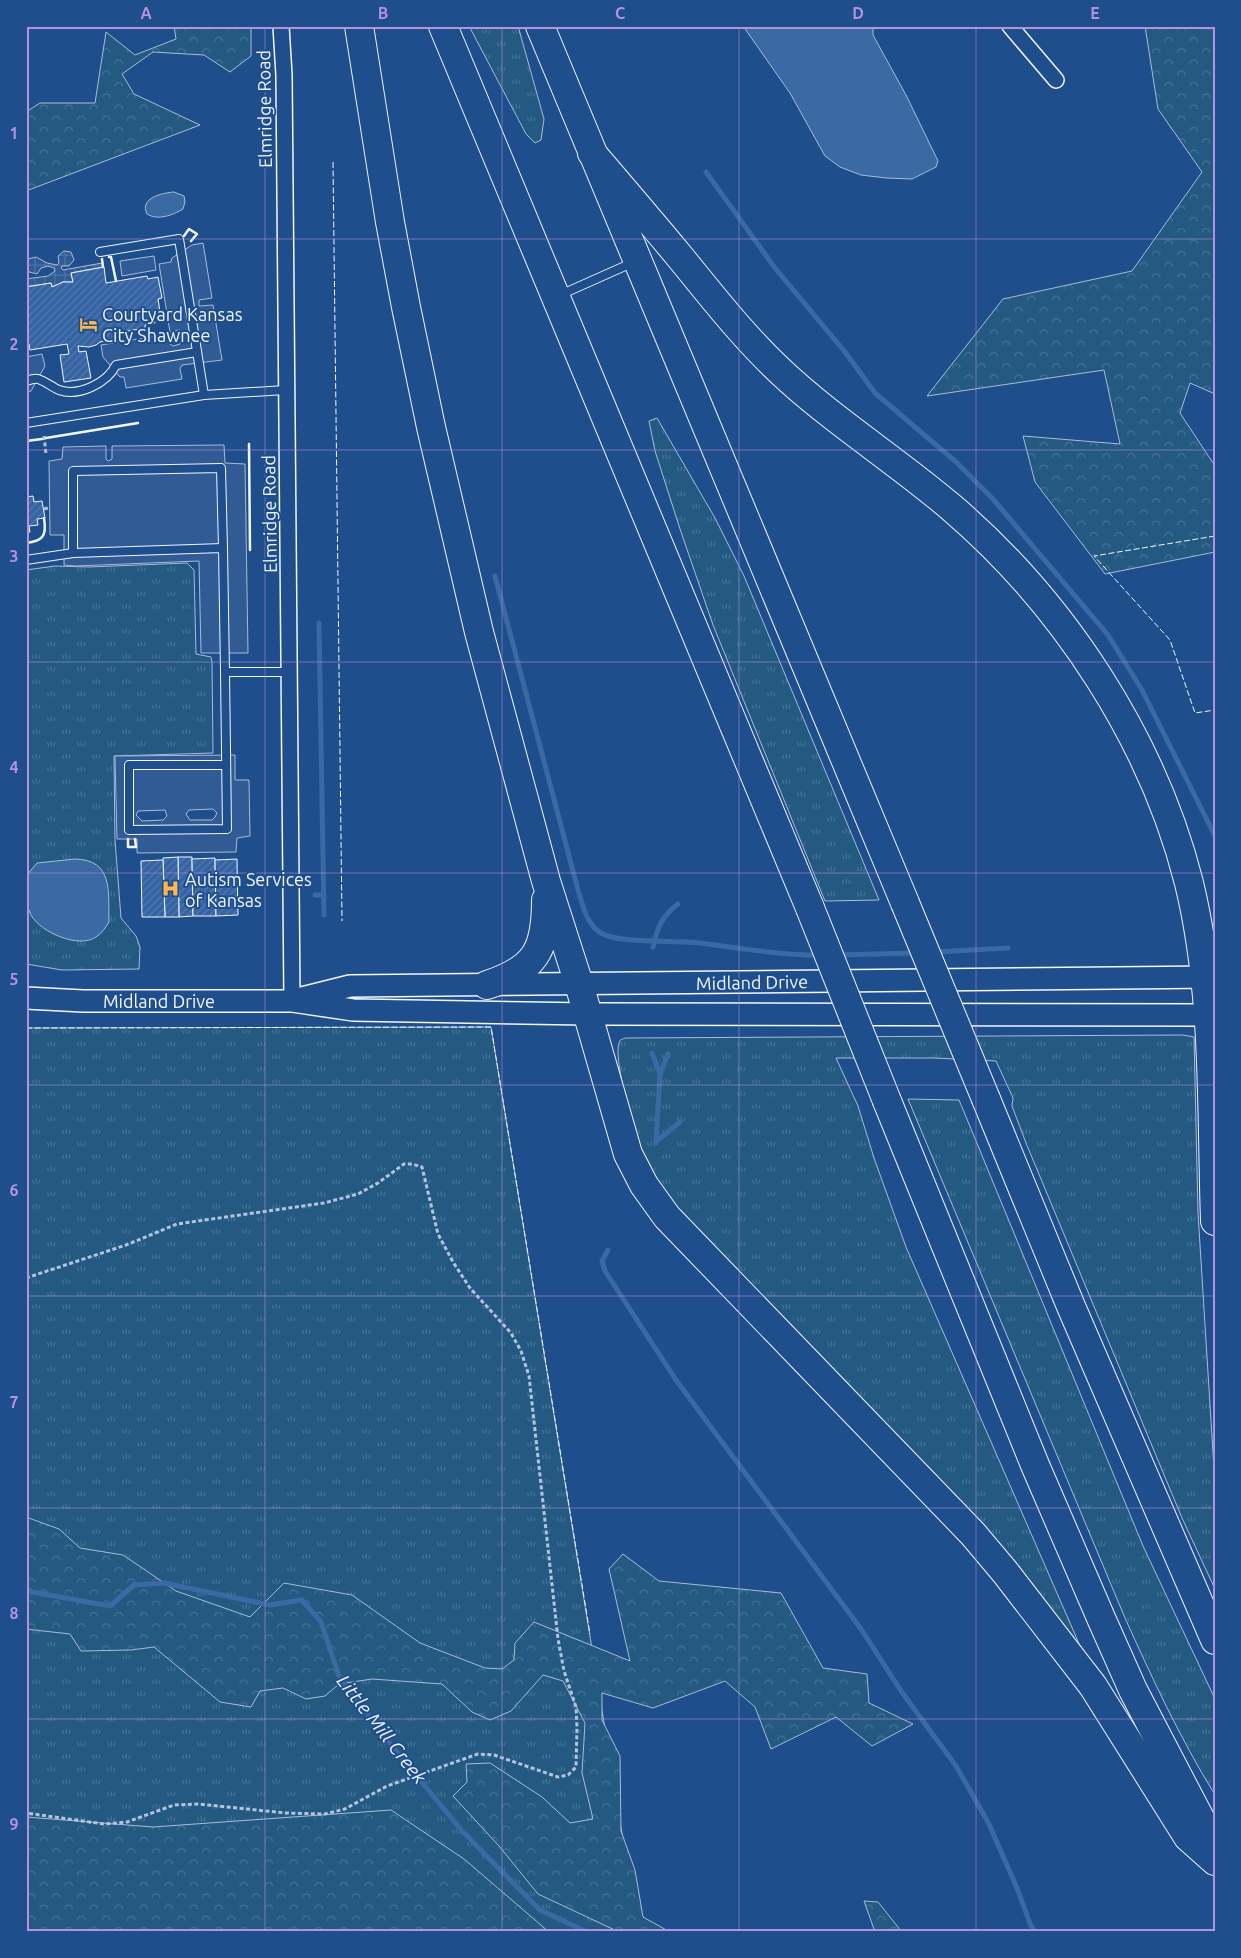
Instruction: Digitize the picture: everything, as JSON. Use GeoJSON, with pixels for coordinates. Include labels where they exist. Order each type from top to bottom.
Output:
{"type":"FeatureCollection","features":[{"type":"Feature","properties":{"kind":"highway"},"geometry":{"type":"LineString","coordinates":[[360,26],[390,222],[431,427],[479,632],[546,881],[579,984],[628,1154],[644,1185],[667,1217],[967,1527],[993,1557],[1093,1686],[1188,1837],[1215,1860]]}},
{"type":"Feature","properties":{"kind":"highway"},"geometry":{"type":"LineString","coordinates":[[443,26],[810,908],[1035,1465],[1133,1690],[1215,1847]]}},
{"type":"Feature","properties":{"kind":"highway"},"geometry":{"type":"LineString","coordinates":[[540,26],[1070,1304],[1215,1640]]}},
{"type":"Feature","properties":{"kind":"highway"},"geometry":{"type":"LineString","coordinates":[[592,152],[723,311],[753,344],[816,403],[952,508],[1017,571],[1069,634],[1118,710],[1157,790],[1188,880],[1210,977],[1215,1221]]}},
{"type":"Feature","properties":{"kind":"highway"},"geometry":{"type":"LineString","coordinates":[[487,985],[512,975],[523,968],[535,956],[540,947],[546,925],[546,881]]}},
{"type":"Feature","properties":{"kind":"main road","name":"Midland Drive"},"geometry":{"type":"LineString","coordinates":[[292,1001],[350,986],[1210,977]]}},
{"type":"Feature","properties":{"kind":"main road","name":"Midland Drive"},"geometry":{"type":"LineString","coordinates":[[26,998],[83,1001],[292,1001],[353,1010],[588,1014],[1212,1015]]}},
{"type":"Feature","properties":{"kind":"street","name":"Elmridge Road"},"geometry":{"type":"LineString","coordinates":[[282,26],[292,1001]]}},
{"type":"Feature","properties":{"kind":"street"},"geometry":{"type":"LineString","coordinates":[[1010,26],[1056,80]]}},
{"type":"Feature","properties":{"kind":"lane"},"geometry":{"type":"LineString","coordinates":[[100,252],[179,240],[204,395]]}},
{"type":"Feature","properties":{"kind":"lane"},"geometry":{"type":"LineString","coordinates":[[556,297],[637,261]]}},
{"type":"Feature","properties":{"kind":"lane"},"geometry":{"type":"LineString","coordinates":[[26,381],[38,379],[61,391],[75,391],[100,383],[112,372],[116,365],[197,352]]}},
{"type":"Feature","properties":{"kind":"lane"},"geometry":{"type":"LineString","coordinates":[[26,423],[204,395],[286,390]]}},
{"type":"Feature","properties":{"kind":"lane"},"geometry":{"type":"LineString","coordinates":[[73,553],[73,471],[221,468],[223,548],[227,829],[129,830],[129,764],[226,765]]}},
{"type":"Feature","properties":{"kind":"lane"},"geometry":{"type":"LineString","coordinates":[[26,560],[73,553],[223,548]]}},
{"type":"Feature","properties":{"kind":"lane"},"geometry":{"type":"LineString","coordinates":[[225,672],[290,672]]}},
{"type":"Feature","properties":{"kind":"path"},"geometry":{"type":"LineString","coordinates":[[44,436],[46,454]]}},
{"type":"Feature","properties":{"kind":"path"},"geometry":{"type":"LineString","coordinates":[[26,1278],[126,1245],[177,1224],[324,1203],[358,1194],[378,1183],[404,1164],[422,1167],[438,1234],[470,1288],[511,1333],[521,1351],[529,1376],[558,1639],[564,1671],[576,1707],[577,1727],[576,1767],[568,1775],[558,1777],[494,1755],[478,1754],[387,1786],[345,1809],[325,1814],[286,1813],[190,1804],[174,1806],[126,1822],[104,1824],[26,1813]]}},
{"type":"Feature","properties":{"kind":"green space"},"geometry":{"type":"Polygon","coordinates":[[[174,26],[251,26],[251,56],[230,72],[204,55],[153,52],[122,74],[134,94],[200,125],[26,191],[26,112],[40,103],[95,103],[106,32],[135,55],[176,39],[174,26]]]}},
{"type":"Feature","properties":{"kind":"green space"},"geometry":{"type":"Polygon","coordinates":[[[469,26],[518,26],[544,119],[541,140],[535,143],[526,134],[469,26]]]}},
{"type":"Feature","properties":{"kind":"green space"},"geometry":{"type":"Polygon","coordinates":[[[1145,26],[1215,26],[1215,394],[1190,383],[1180,413],[1215,466],[1215,552],[1105,574],[1035,482],[1023,436],[1120,444],[1104,370],[927,396],[1003,299],[1132,271],[1202,172],[1158,109],[1145,26]]]}},
{"type":"Feature","properties":{"kind":"green space"},"geometry":{"type":"Polygon","coordinates":[[[657,418],[715,518],[744,576],[879,900],[825,901],[713,625],[655,451],[649,421],[657,418]]]}},
{"type":"Feature","properties":{"kind":"green space"},"geometry":{"type":"Polygon","coordinates":[[[187,563],[194,570],[196,654],[211,657],[212,662],[213,753],[114,756],[115,840],[121,918],[136,936],[140,947],[139,969],[62,970],[26,964],[26,570],[55,566],[89,567],[187,563]]]}},
{"type":"Feature","properties":{"kind":"green space"},"geometry":{"type":"Polygon","coordinates":[[[491,1027],[638,1932],[26,1932],[26,1028],[491,1027]]]}},
{"type":"Feature","properties":{"kind":"green space"},"geometry":{"type":"Polygon","coordinates":[[[1183,1035],[1194,1037],[1198,1213],[1215,1485],[1215,1589],[1182,1518],[1026,1143],[1012,1106],[1013,1098],[996,1061],[934,1058],[836,1058],[858,1106],[874,1158],[906,1247],[1084,1655],[670,1200],[649,1168],[639,1148],[622,1081],[619,1065],[619,1043],[620,1040],[625,1038],[1183,1035]]]}},
{"type":"Feature","properties":{"kind":"green space"},"geometry":{"type":"Polygon","coordinates":[[[908,1099],[959,1100],[1143,1546],[1215,1699],[1215,1795],[1167,1708],[1125,1618],[908,1099]]]}},
{"type":"Feature","properties":{"kind":"green space"},"geometry":{"type":"Polygon","coordinates":[[[26,1517],[59,1529],[80,1548],[123,1555],[176,1591],[250,1617],[284,1583],[352,1595],[420,1643],[485,1668],[502,1669],[514,1660],[515,1643],[534,1622],[630,1661],[609,1569],[623,1554],[659,1581],[781,1593],[823,1668],[867,1674],[869,1703],[913,1724],[872,1746],[836,1717],[771,1749],[755,1707],[725,1681],[653,1708],[602,1693],[602,1720],[620,1756],[621,1831],[635,1870],[643,1917],[670,1932],[619,1932],[538,1894],[499,1846],[453,1796],[467,1782],[466,1764],[490,1763],[542,1797],[570,1823],[593,1819],[582,1773],[585,1723],[563,1681],[543,1675],[511,1711],[490,1720],[472,1712],[442,1684],[372,1679],[339,1684],[325,1696],[306,1699],[283,1688],[260,1691],[251,1707],[220,1702],[154,1647],[131,1650],[81,1651],[70,1634],[26,1629],[26,1517]]]}},
{"type":"Feature","properties":{"kind":"green space"},"geometry":{"type":"Polygon","coordinates":[[[391,1810],[464,1859],[549,1932],[26,1932],[26,1817],[153,1827],[391,1810]]]}},
{"type":"Feature","properties":{"kind":"green space"},"geometry":{"type":"Polygon","coordinates":[[[864,1901],[878,1902],[902,1932],[875,1932],[864,1901]]]}},
{"type":"Feature","properties":{"kind":"shaded area"},"geometry":{"type":"Polygon","coordinates":[[[743,26],[873,26],[873,35],[907,97],[938,161],[936,167],[912,179],[861,175],[840,167],[825,156],[790,93],[743,26]]]}},
{"type":"Feature","properties":{"kind":"shaded area"},"geometry":{"type":"Polygon","coordinates":[[[174,192],[184,196],[183,209],[161,217],[147,214],[145,209],[149,200],[158,195],[174,192]]]}},
{"type":"Feature","properties":{"kind":"shaded area"},"geometry":{"type":"Polygon","coordinates":[[[203,243],[212,298],[199,300],[199,306],[213,305],[222,360],[182,365],[180,369],[182,379],[126,388],[124,377],[120,377],[103,357],[101,345],[168,334],[170,344],[173,346],[180,344],[184,337],[182,332],[179,330],[170,332],[159,264],[171,262],[172,258],[192,245],[203,243]]]}},
{"type":"Feature","properties":{"kind":"shaded area"},"geometry":{"type":"Polygon","coordinates":[[[64,251],[71,252],[74,260],[69,266],[62,266],[63,270],[102,263],[103,267],[71,273],[73,282],[63,282],[52,287],[51,283],[26,287],[26,279],[48,276],[55,271],[54,268],[48,266],[41,268],[37,274],[26,271],[26,261],[28,259],[36,257],[47,263],[57,265],[59,263],[58,256],[64,251]]]}},
{"type":"Feature","properties":{"kind":"shaded area"},"geometry":{"type":"Polygon","coordinates":[[[154,256],[156,270],[122,276],[120,261],[154,256]]]}},
{"type":"Feature","properties":{"kind":"shaded area"},"geometry":{"type":"Polygon","coordinates":[[[42,354],[45,366],[31,391],[26,393],[26,357],[42,354]]]}},
{"type":"Feature","properties":{"kind":"shaded area"},"geometry":{"type":"Polygon","coordinates":[[[224,445],[225,463],[245,464],[248,653],[201,653],[199,561],[64,565],[64,535],[50,535],[49,461],[62,459],[63,447],[106,446],[106,459],[108,461],[112,459],[112,446],[224,445]]]}},
{"type":"Feature","properties":{"kind":"shaded area"},"geometry":{"type":"Polygon","coordinates":[[[235,755],[235,780],[249,780],[250,836],[237,838],[236,852],[137,853],[137,839],[117,839],[115,756],[235,755]],[[213,809],[189,810],[186,814],[190,820],[212,820],[217,813],[213,809]],[[165,810],[138,811],[136,815],[142,821],[163,820],[167,816],[165,810]]]}},
{"type":"Feature","properties":{"kind":"shaded area"},"geometry":{"type":"Polygon","coordinates":[[[75,859],[97,865],[103,871],[108,889],[109,922],[100,934],[89,940],[70,940],[51,933],[31,915],[27,901],[26,876],[37,863],[75,859]]]}},
{"type":"Feature","properties":{"kind":"building","name":"Courtyard Kansas City Shawnee"},"geometry":{"type":"Polygon","coordinates":[[[104,267],[106,283],[147,276],[148,279],[158,277],[162,298],[158,299],[161,318],[154,319],[155,323],[145,325],[145,328],[122,332],[122,330],[113,331],[115,339],[100,342],[89,347],[78,346],[79,352],[86,351],[91,378],[64,382],[60,355],[69,354],[67,344],[30,350],[29,344],[26,345],[26,287],[51,283],[52,287],[63,282],[73,282],[71,273],[104,267]]]}},
{"type":"Feature","properties":{"kind":"building"},"geometry":{"type":"Polygon","coordinates":[[[33,496],[34,502],[42,501],[45,518],[37,519],[38,525],[29,526],[30,532],[26,533],[26,497],[33,496]]]}},
{"type":"Feature","properties":{"kind":"building"},"geometry":{"type":"Polygon","coordinates":[[[178,857],[192,857],[193,916],[179,917],[178,857]]]}},
{"type":"Feature","properties":{"kind":"building","name":"Autism Services of Kansas"},"geometry":{"type":"Polygon","coordinates":[[[178,857],[179,917],[165,917],[163,858],[178,857]]]}},
{"type":"Feature","properties":{"kind":"building"},"geometry":{"type":"Polygon","coordinates":[[[215,858],[216,916],[193,916],[192,859],[215,858]]]}},
{"type":"Feature","properties":{"kind":"building"},"geometry":{"type":"Polygon","coordinates":[[[237,859],[238,915],[216,916],[215,860],[237,859]]]}},
{"type":"Feature","properties":{"kind":"building"},"geometry":{"type":"Polygon","coordinates":[[[163,860],[165,917],[142,917],[141,861],[163,860]]]}},
{"type":"Feature","properties":{"kind":"waterway"},"geometry":{"type":"LineString","coordinates":[[706,172],[775,268],[845,352],[875,393],[955,461],[993,499],[1108,635],[1142,690],[1215,836]]}},
{"type":"Feature","properties":{"kind":"waterway"},"geometry":{"type":"LineString","coordinates":[[495,576],[578,890],[592,925],[601,933],[621,939],[690,942],[774,953],[819,955]]}},
{"type":"Feature","properties":{"kind":"waterway"},"geometry":{"type":"LineString","coordinates":[[319,623],[324,915]]}},
{"type":"Feature","properties":{"kind":"waterway"},"geometry":{"type":"LineString","coordinates":[[315,895],[324,895]]}},
{"type":"Feature","properties":{"kind":"waterway"},"geometry":{"type":"LineString","coordinates":[[653,947],[661,923],[678,904]]}},
{"type":"Feature","properties":{"kind":"waterway"},"geometry":{"type":"LineString","coordinates":[[935,952],[1008,948]]}},
{"type":"Feature","properties":{"kind":"waterway"},"geometry":{"type":"LineString","coordinates":[[837,955],[916,953]]}},
{"type":"Feature","properties":{"kind":"waterway"},"geometry":{"type":"LineString","coordinates":[[652,1053],[660,1074],[656,1143]]}},
{"type":"Feature","properties":{"kind":"waterway"},"geometry":{"type":"LineString","coordinates":[[660,1074],[668,1054]]}},
{"type":"Feature","properties":{"kind":"waterway"},"geometry":{"type":"LineString","coordinates":[[658,1140],[680,1122]]}},
{"type":"Feature","properties":{"kind":"waterway"},"geometry":{"type":"LineString","coordinates":[[608,1250],[602,1261],[605,1271],[676,1380],[861,1629],[901,1691],[956,1766],[988,1822],[1035,1932]]}},
{"type":"Feature","properties":{"kind":"waterway","name":"Little Mill Creek"},"geometry":{"type":"LineString","coordinates":[[26,1588],[32,1592],[110,1606],[134,1585],[164,1583],[270,1605],[302,1600],[321,1622],[339,1676],[384,1736],[462,1831],[540,1910],[587,1932]]}},
{"type":"Feature","properties":{"kind":"fence"},"geometry":{"type":"LineString","coordinates":[[333,162],[342,921]]}},
{"type":"Feature","properties":{"kind":"fence"},"geometry":{"type":"LineString","coordinates":[[1215,536],[1094,556],[1170,640],[1195,713],[1215,710]]}},
{"type":"Feature","properties":{"kind":"fence"},"geometry":{"type":"LineString","coordinates":[[26,1028],[491,1027],[590,1634]]}},
{"type":"Feature","properties":{"kind":"wall"},"geometry":{"type":"LineString","coordinates":[[184,236],[189,229],[197,234],[191,241]]}},
{"type":"Feature","properties":{"kind":"wall"},"geometry":{"type":"LineString","coordinates":[[109,257],[111,257],[116,281]]}},
{"type":"Feature","properties":{"kind":"wall"},"geometry":{"type":"LineString","coordinates":[[102,259],[103,267]]}},
{"type":"Feature","properties":{"kind":"wall"},"geometry":{"type":"LineString","coordinates":[[46,438],[138,423]]}},
{"type":"Feature","properties":{"kind":"wall"},"geometry":{"type":"LineString","coordinates":[[26,441],[42,439]]}},
{"type":"Feature","properties":{"kind":"wall"},"geometry":{"type":"LineString","coordinates":[[249,444],[250,550]]}},
{"type":"Feature","properties":{"kind":"wall"},"geometry":{"type":"LineString","coordinates":[[26,543],[40,539],[45,529],[44,518]]}},
{"type":"Feature","properties":{"kind":"wall"},"geometry":{"type":"LineString","coordinates":[[128,839],[128,847],[136,847],[135,839]]}},
{"type":"Feature","properties":{"kind":"place","name":"Courtyard Kansas City Shawnee"},"geometry":{"type":"Point","coordinates":[88,324]}},
{"type":"Feature","properties":{"kind":"place","name":"Autism Services of Kansas"},"geometry":{"type":"Point","coordinates":[171,889]}}]}
